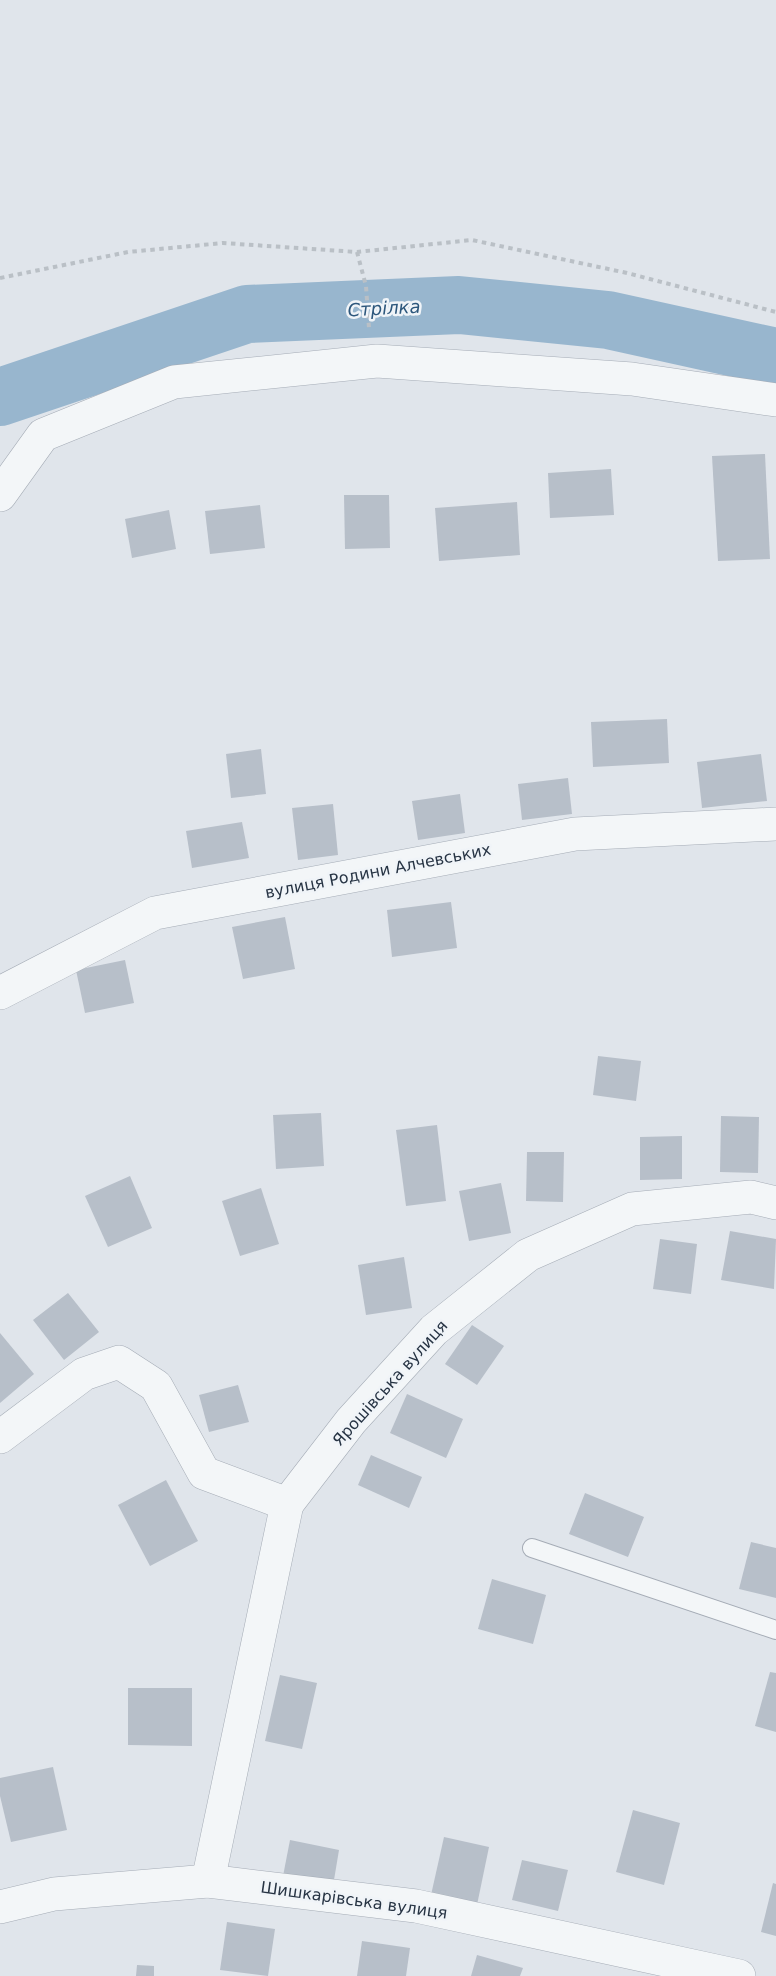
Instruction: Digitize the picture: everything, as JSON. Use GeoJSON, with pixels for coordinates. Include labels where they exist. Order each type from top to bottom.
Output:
{"type":"FeatureCollection","features":[{"type":"Feature","properties":{"kind":"street"},"geometry":{"type":"LineString","coordinates":[[0,495],[43,435],[174,382],[377,361],[632,378],[776,400]]}},
{"type":"Feature","properties":{"kind":"street","name":"вулиця Родини Алчевських"},"geometry":{"type":"LineString","coordinates":[[0,993],[155,913],[575,834],[776,824]]}},
{"type":"Feature","properties":{"kind":"street","name":"Ярошівська вулиця"},"geometry":{"type":"LineString","coordinates":[[207,1881],[287,1504],[351,1421],[434,1330],[528,1255],[632,1209],[751,1197],[776,1203]]}},
{"type":"Feature","properties":{"kind":"street"},"geometry":{"type":"LineString","coordinates":[[0,1437],[84,1374],[119,1362],[156,1386],[204,1473],[287,1504]]}},
{"type":"Feature","properties":{"kind":"street","name":"Шишкарівська вулиця"},"geometry":{"type":"LineString","coordinates":[[0,1907],[54,1894],[207,1881],[416,1906],[739,1976]]}},
{"type":"Feature","properties":{"kind":"lane"},"geometry":{"type":"LineString","coordinates":[[532,1548],[776,1630]]}},
{"type":"Feature","properties":{"kind":"path"},"geometry":{"type":"LineString","coordinates":[[0,278],[128,252],[223,243],[357,252],[472,240],[627,273],[776,312]]}},
{"type":"Feature","properties":{"kind":"path"},"geometry":{"type":"LineString","coordinates":[[357,252],[366,286],[370,339]]}},
{"type":"Feature","properties":{"kind":"building"},"geometry":{"type":"Polygon","coordinates":[[[765,454],[770,559],[718,561],[712,456],[765,454]]]}},
{"type":"Feature","properties":{"kind":"building"},"geometry":{"type":"Polygon","coordinates":[[[611,469],[614,515],[550,518],[548,473],[611,469]]]}},
{"type":"Feature","properties":{"kind":"building"},"geometry":{"type":"Polygon","coordinates":[[[344,495],[389,495],[390,548],[345,549],[344,495]]]}},
{"type":"Feature","properties":{"kind":"building"},"geometry":{"type":"Polygon","coordinates":[[[517,502],[520,555],[439,561],[435,508],[517,502]]]}},
{"type":"Feature","properties":{"kind":"building"},"geometry":{"type":"Polygon","coordinates":[[[260,505],[265,548],[210,554],[205,511],[260,505]]]}},
{"type":"Feature","properties":{"kind":"building"},"geometry":{"type":"Polygon","coordinates":[[[169,510],[176,549],[132,558],[125,519],[169,510]]]}},
{"type":"Feature","properties":{"kind":"building"},"geometry":{"type":"Polygon","coordinates":[[[667,719],[669,763],[593,767],[591,722],[667,719]]]}},
{"type":"Feature","properties":{"kind":"building"},"geometry":{"type":"Polygon","coordinates":[[[261,749],[266,794],[231,798],[226,754],[261,749]]]}},
{"type":"Feature","properties":{"kind":"building"},"geometry":{"type":"Polygon","coordinates":[[[761,754],[767,801],[702,808],[697,762],[761,754]]]}},
{"type":"Feature","properties":{"kind":"building"},"geometry":{"type":"Polygon","coordinates":[[[568,778],[572,814],[522,820],[518,784],[568,778]]]}},
{"type":"Feature","properties":{"kind":"building"},"geometry":{"type":"Polygon","coordinates":[[[460,794],[465,833],[418,840],[412,801],[460,794]]]}},
{"type":"Feature","properties":{"kind":"building"},"geometry":{"type":"Polygon","coordinates":[[[333,804],[338,855],[298,860],[292,808],[333,804]]]}},
{"type":"Feature","properties":{"kind":"building"},"geometry":{"type":"Polygon","coordinates":[[[242,822],[249,858],[192,868],[186,831],[242,822]]]}},
{"type":"Feature","properties":{"kind":"building"},"geometry":{"type":"Polygon","coordinates":[[[451,902],[457,948],[392,957],[387,910],[451,902]]]}},
{"type":"Feature","properties":{"kind":"building"},"geometry":{"type":"Polygon","coordinates":[[[285,917],[295,969],[243,979],[232,927],[285,917]]]}},
{"type":"Feature","properties":{"kind":"building"},"geometry":{"type":"Polygon","coordinates":[[[125,960],[134,1003],[85,1013],[76,970],[125,960]]]}},
{"type":"Feature","properties":{"kind":"building"},"geometry":{"type":"Polygon","coordinates":[[[598,1056],[641,1061],[636,1101],[593,1095],[598,1056]]]}},
{"type":"Feature","properties":{"kind":"building"},"geometry":{"type":"Polygon","coordinates":[[[321,1113],[324,1166],[276,1169],[273,1115],[321,1113]]]}},
{"type":"Feature","properties":{"kind":"building"},"geometry":{"type":"Polygon","coordinates":[[[721,1116],[759,1117],[758,1173],[720,1172],[721,1116]]]}},
{"type":"Feature","properties":{"kind":"building"},"geometry":{"type":"Polygon","coordinates":[[[437,1125],[446,1201],[406,1206],[396,1130],[437,1125]]]}},
{"type":"Feature","properties":{"kind":"building"},"geometry":{"type":"Polygon","coordinates":[[[682,1136],[682,1179],[640,1180],[640,1137],[682,1136]]]}},
{"type":"Feature","properties":{"kind":"building"},"geometry":{"type":"Polygon","coordinates":[[[527,1152],[564,1152],[563,1202],[526,1201],[527,1152]]]}},
{"type":"Feature","properties":{"kind":"building"},"geometry":{"type":"Polygon","coordinates":[[[130,1176],[152,1228],[108,1247],[85,1196],[130,1176]]]}},
{"type":"Feature","properties":{"kind":"building"},"geometry":{"type":"Polygon","coordinates":[[[501,1183],[511,1233],[469,1241],[459,1191],[501,1183]]]}},
{"type":"Feature","properties":{"kind":"building"},"geometry":{"type":"Polygon","coordinates":[[[261,1188],[279,1244],[240,1256],[222,1201],[261,1188]]]}},
{"type":"Feature","properties":{"kind":"building"},"geometry":{"type":"Polygon","coordinates":[[[730,1231],[776,1239],[774,1289],[721,1280],[730,1231]]]}},
{"type":"Feature","properties":{"kind":"building"},"geometry":{"type":"Polygon","coordinates":[[[660,1239],[697,1244],[691,1294],[653,1289],[660,1239]]]}},
{"type":"Feature","properties":{"kind":"building"},"geometry":{"type":"Polygon","coordinates":[[[404,1257],[412,1308],[366,1315],[358,1265],[404,1257]]]}},
{"type":"Feature","properties":{"kind":"building"},"geometry":{"type":"Polygon","coordinates":[[[68,1293],[99,1332],[64,1360],[33,1320],[68,1293]]]}},
{"type":"Feature","properties":{"kind":"building"},"geometry":{"type":"Polygon","coordinates":[[[472,1325],[504,1346],[477,1385],[445,1364],[472,1325]]]}},
{"type":"Feature","properties":{"kind":"building"},"geometry":{"type":"Polygon","coordinates":[[[0,1333],[34,1374],[0,1403],[0,1333]]]}},
{"type":"Feature","properties":{"kind":"building"},"geometry":{"type":"Polygon","coordinates":[[[238,1385],[249,1422],[209,1432],[199,1395],[238,1385]]]}},
{"type":"Feature","properties":{"kind":"building"},"geometry":{"type":"Polygon","coordinates":[[[407,1394],[463,1419],[446,1458],[390,1433],[407,1394]]]}},
{"type":"Feature","properties":{"kind":"building"},"geometry":{"type":"Polygon","coordinates":[[[371,1455],[422,1477],[409,1508],[358,1485],[371,1455]]]}},
{"type":"Feature","properties":{"kind":"building"},"geometry":{"type":"Polygon","coordinates":[[[166,1480],[198,1541],[150,1566],[118,1505],[166,1480]]]}},
{"type":"Feature","properties":{"kind":"building"},"geometry":{"type":"Polygon","coordinates":[[[585,1493],[644,1517],[628,1557],[569,1534],[585,1493]]]}},
{"type":"Feature","properties":{"kind":"building"},"geometry":{"type":"Polygon","coordinates":[[[751,1542],[776,1548],[776,1598],[739,1589],[751,1542]]]}},
{"type":"Feature","properties":{"kind":"building"},"geometry":{"type":"Polygon","coordinates":[[[492,1579],[546,1595],[533,1644],[478,1629],[492,1579]]]}},
{"type":"Feature","properties":{"kind":"building"},"geometry":{"type":"Polygon","coordinates":[[[770,1672],[776,1673],[776,1732],[755,1726],[770,1672]]]}},
{"type":"Feature","properties":{"kind":"building"},"geometry":{"type":"Polygon","coordinates":[[[280,1675],[317,1683],[302,1749],[265,1741],[280,1675]]]}},
{"type":"Feature","properties":{"kind":"building"},"geometry":{"type":"Polygon","coordinates":[[[128,1688],[192,1688],[192,1746],[128,1745],[128,1688]]]}},
{"type":"Feature","properties":{"kind":"building"},"geometry":{"type":"Polygon","coordinates":[[[53,1767],[67,1830],[11,1842],[0,1796],[0,1778],[53,1767]]]}},
{"type":"Feature","properties":{"kind":"building"},"geometry":{"type":"Polygon","coordinates":[[[633,1810],[680,1823],[664,1885],[616,1872],[633,1810]]]}},
{"type":"Feature","properties":{"kind":"building"},"geometry":{"type":"Polygon","coordinates":[[[444,1837],[489,1847],[477,1905],[431,1895],[444,1837]]]}},
{"type":"Feature","properties":{"kind":"building"},"geometry":{"type":"Polygon","coordinates":[[[290,1840],[339,1850],[333,1886],[283,1876],[290,1840]]]}},
{"type":"Feature","properties":{"kind":"building"},"geometry":{"type":"Polygon","coordinates":[[[522,1860],[568,1870],[558,1911],[512,1900],[522,1860]]]}},
{"type":"Feature","properties":{"kind":"building"},"geometry":{"type":"Polygon","coordinates":[[[773,1883],[776,1884],[776,1936],[761,1932],[773,1883]]]}},
{"type":"Feature","properties":{"kind":"building"},"geometry":{"type":"Polygon","coordinates":[[[227,1922],[275,1929],[268,1976],[220,1970],[227,1922]]]}},
{"type":"Feature","properties":{"kind":"building"},"geometry":{"type":"Polygon","coordinates":[[[362,1941],[410,1948],[406,1976],[357,1976],[362,1941]]]}},
{"type":"Feature","properties":{"kind":"building"},"geometry":{"type":"Polygon","coordinates":[[[477,1955],[523,1968],[520,1976],[471,1976],[477,1955]]]}},
{"type":"Feature","properties":{"kind":"building"},"geometry":{"type":"Polygon","coordinates":[[[137,1965],[154,1966],[154,1976],[136,1976],[137,1965]]]}},
{"type":"Feature","properties":{"kind":"waterway","name":"Стрілка"},"geometry":{"type":"LineString","coordinates":[[0,397],[247,314],[459,305],[608,320],[776,357]]}}]}
